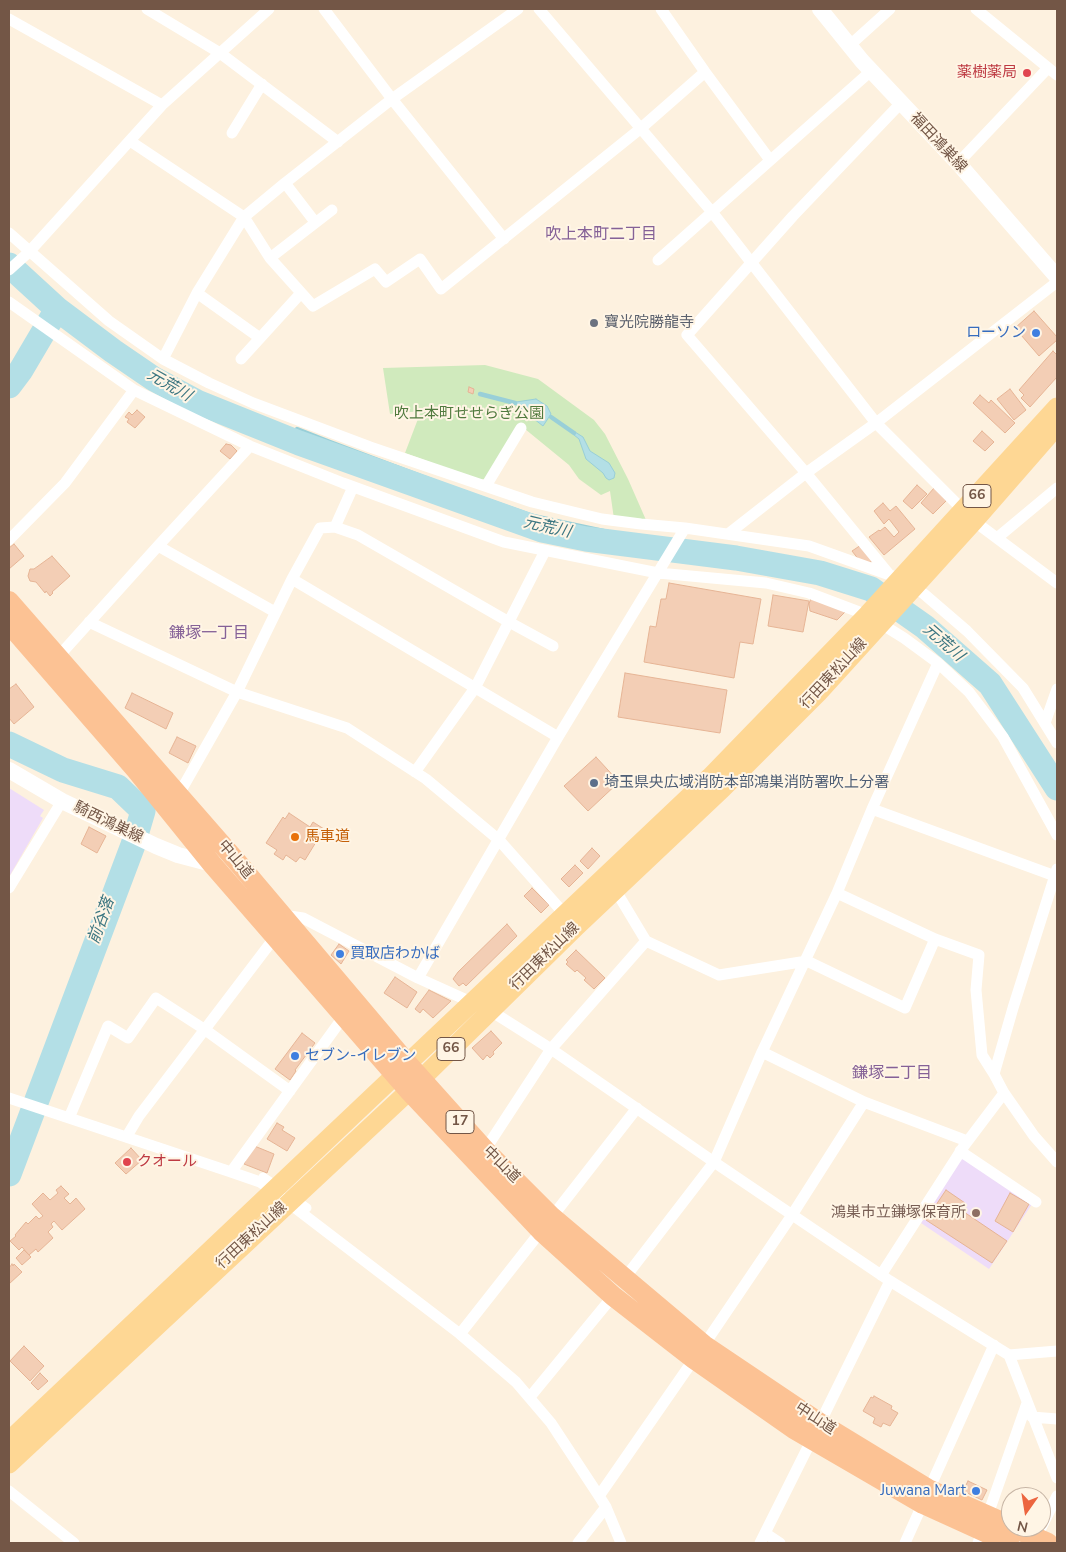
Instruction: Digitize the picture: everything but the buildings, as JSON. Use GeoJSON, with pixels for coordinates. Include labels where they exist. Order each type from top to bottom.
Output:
{"type":"FeatureCollection","features":[{"type":"Feature","properties":{"kind":"highway","name":"中山道"},"geometry":{"type":"LineString","coordinates":[[9,601],[179,794],[281,915],[415,1084],[613,1296],[816,1431],[983,1530],[1009,1543]]}},
{"type":"Feature","properties":{"kind":"highway","name":"中山道"},"geometry":{"type":"LineString","coordinates":[[9,624],[136,770],[274,937],[344,1016],[402,1069]]}},
{"type":"Feature","properties":{"kind":"highway","name":"中山道"},"geometry":{"type":"LineString","coordinates":[[415,1084],[485,1150],[547,1224],[624,1279],[699,1352]]}},
{"type":"Feature","properties":{"kind":"highway","name":"中山道"},"geometry":{"type":"LineString","coordinates":[[983,1530],[1001,1528]]}},
{"type":"Feature","properties":{"kind":"main road","name":"福田鴻巣線"},"geometry":{"type":"LineString","coordinates":[[820,9],[871,71],[958,163],[1057,277]]}},
{"type":"Feature","properties":{"kind":"main road","name":"行田東松山線"},"geometry":{"type":"LineString","coordinates":[[969,516],[1057,407]]}},
{"type":"Feature","properties":{"kind":"main road","name":"行田東松山線"},"geometry":{"type":"LineString","coordinates":[[9,1441],[268,1184],[402,1069],[472,1003],[571,921],[611,883],[710,777],[875,619],[902,583],[1057,426]]}},
{"type":"Feature","properties":{"kind":"main road","name":"騎西鴻巣線"},"geometry":{"type":"LineString","coordinates":[[9,770],[62,800],[156,846],[178,855],[212,864]]}},
{"type":"Feature","properties":{"kind":"main road","name":"行田東松山線"},"geometry":{"type":"LineString","coordinates":[[9,1464],[491,1011],[571,921]]}},
{"type":"Feature","properties":{"kind":"street"},"geometry":{"type":"LineString","coordinates":[[147,9],[220,53],[338,142]]}},
{"type":"Feature","properties":{"kind":"street"},"geometry":{"type":"LineString","coordinates":[[9,270],[30,252],[162,105],[269,9]]}},
{"type":"Feature","properties":{"kind":"street"},"geometry":{"type":"LineString","coordinates":[[324,9],[392,99],[504,239]]}},
{"type":"Feature","properties":{"kind":"street"},"geometry":{"type":"LineString","coordinates":[[163,359],[197,293],[244,217],[392,99],[518,9]]}},
{"type":"Feature","properties":{"kind":"street"},"geometry":{"type":"LineString","coordinates":[[539,9],[640,130],[712,212],[876,423],[969,516],[1057,583]]}},
{"type":"Feature","properties":{"kind":"street"},"geometry":{"type":"LineString","coordinates":[[849,46],[890,9]]}},
{"type":"Feature","properties":{"kind":"street"},"geometry":{"type":"LineString","coordinates":[[958,163],[1053,72],[976,9]]}},
{"type":"Feature","properties":{"kind":"street"},"geometry":{"type":"LineString","coordinates":[[666,11],[705,72],[770,160]]}},
{"type":"Feature","properties":{"kind":"street"},"geometry":{"type":"LineString","coordinates":[[9,19],[162,105]]}},
{"type":"Feature","properties":{"kind":"street"},"geometry":{"type":"LineString","coordinates":[[658,260],[871,71]]}},
{"type":"Feature","properties":{"kind":"street"},"geometry":{"type":"LineString","coordinates":[[130,141],[244,217],[270,258],[313,306],[375,269],[386,282],[420,259],[441,289],[640,130],[705,72]]}},
{"type":"Feature","properties":{"kind":"street"},"geometry":{"type":"LineString","coordinates":[[232,133],[262,84]]}},
{"type":"Feature","properties":{"kind":"street"},"geometry":{"type":"LineString","coordinates":[[901,103],[793,216],[688,335],[902,583],[967,631],[1023,688],[1057,743]]}},
{"type":"Feature","properties":{"kind":"street"},"geometry":{"type":"LineString","coordinates":[[285,183],[315,222]]}},
{"type":"Feature","properties":{"kind":"street"},"geometry":{"type":"LineString","coordinates":[[270,258],[332,210]]}},
{"type":"Feature","properties":{"kind":"street"},"geometry":{"type":"LineString","coordinates":[[9,233],[109,322],[163,359],[253,403],[370,447],[532,502],[602,519],[685,528],[808,546],[902,583]]}},
{"type":"Feature","properties":{"kind":"street"},"geometry":{"type":"LineString","coordinates":[[728,534],[806,473],[876,423],[1057,282]]}},
{"type":"Feature","properties":{"kind":"street"},"geometry":{"type":"LineString","coordinates":[[197,293],[260,338]]}},
{"type":"Feature","properties":{"kind":"street"},"geometry":{"type":"LineString","coordinates":[[241,359],[301,293]]}},
{"type":"Feature","properties":{"kind":"street"},"geometry":{"type":"LineString","coordinates":[[9,302],[134,390],[250,446],[353,487],[504,542],[658,573],[766,583],[809,593],[875,619],[938,663],[968,692],[1003,737],[1057,834]]}},
{"type":"Feature","properties":{"kind":"street"},"geometry":{"type":"LineString","coordinates":[[9,540],[65,483],[134,390]]}},
{"type":"Feature","properties":{"kind":"street"},"geometry":{"type":"LineString","coordinates":[[486,486],[521,428]]}},
{"type":"Feature","properties":{"kind":"street"},"geometry":{"type":"LineString","coordinates":[[58,657],[250,446]]}},
{"type":"Feature","properties":{"kind":"street"},"geometry":{"type":"LineString","coordinates":[[335,527],[353,487]]}},
{"type":"Feature","properties":{"kind":"street"},"geometry":{"type":"LineString","coordinates":[[997,538],[1057,488]]}},
{"type":"Feature","properties":{"kind":"street"},"geometry":{"type":"LineString","coordinates":[[179,794],[237,692],[275,612],[320,528],[335,527],[358,535],[554,646]]}},
{"type":"Feature","properties":{"kind":"street"},"geometry":{"type":"LineString","coordinates":[[418,978],[558,737],[685,528]]}},
{"type":"Feature","properties":{"kind":"street"},"geometry":{"type":"LineString","coordinates":[[158,546],[275,612]]}},
{"type":"Feature","properties":{"kind":"street"},"geometry":{"type":"LineString","coordinates":[[415,772],[475,688],[544,551]]}},
{"type":"Feature","properties":{"kind":"street"},"geometry":{"type":"LineString","coordinates":[[292,579],[558,737]]}},
{"type":"Feature","properties":{"kind":"street"},"geometry":{"type":"LineString","coordinates":[[89,622],[237,692],[347,728],[426,779],[499,840],[571,921]]}},
{"type":"Feature","properties":{"kind":"street"},"geometry":{"type":"LineString","coordinates":[[624,1279],[714,1162],[762,1052],[837,893],[872,809],[938,663]]}},
{"type":"Feature","properties":{"kind":"street"},"geometry":{"type":"LineString","coordinates":[[1045,723],[1057,688]]}},
{"type":"Feature","properties":{"kind":"street"},"geometry":{"type":"LineString","coordinates":[[9,888],[62,800]]}},
{"type":"Feature","properties":{"kind":"street"},"geometry":{"type":"LineString","coordinates":[[872,809],[1056,872],[994,1074]]}},
{"type":"Feature","properties":{"kind":"street"},"geometry":{"type":"LineString","coordinates":[[611,883],[646,941],[719,975],[806,961],[905,1008],[935,938]]}},
{"type":"Feature","properties":{"kind":"street"},"geometry":{"type":"LineString","coordinates":[[837,893],[935,938],[979,955],[976,990],[982,1055],[1004,1093],[1034,1136],[1057,1162]]}},
{"type":"Feature","properties":{"kind":"street"},"geometry":{"type":"LineString","coordinates":[[281,915],[302,918],[418,978],[491,1011],[550,1049],[886,1278],[1009,1355],[1057,1478]]}},
{"type":"Feature","properties":{"kind":"street"},"geometry":{"type":"LineString","coordinates":[[127,1136],[139,1116],[274,937]]}},
{"type":"Feature","properties":{"kind":"street"},"geometry":{"type":"LineString","coordinates":[[485,1150],[550,1049],[646,941]]}},
{"type":"Feature","properties":{"kind":"street"},"geometry":{"type":"LineString","coordinates":[[69,1118],[108,1026],[128,1038],[156,998],[204,1029],[290,1091]]}},
{"type":"Feature","properties":{"kind":"street"},"geometry":{"type":"LineString","coordinates":[[231,1172],[344,1016]]}},
{"type":"Feature","properties":{"kind":"street"},"geometry":{"type":"LineString","coordinates":[[762,1052],[864,1102],[964,1146],[1036,1202]]}},
{"type":"Feature","properties":{"kind":"street"},"geometry":{"type":"LineString","coordinates":[[780,1543],[762,1538],[816,1431],[886,1278],[964,1146],[1004,1093]]}},
{"type":"Feature","properties":{"kind":"street"},"geometry":{"type":"LineString","coordinates":[[10,1098],[268,1184],[307,1208]]}},
{"type":"Feature","properties":{"kind":"street"},"geometry":{"type":"LineString","coordinates":[[600,1496],[792,1215],[864,1102]]}},
{"type":"Feature","properties":{"kind":"street"},"geometry":{"type":"LineString","coordinates":[[460,1334],[637,1108]]}},
{"type":"Feature","properties":{"kind":"street"},"geometry":{"type":"LineString","coordinates":[[268,1184],[288,1202],[460,1334],[516,1382],[551,1424],[600,1496],[621,1543]]}},
{"type":"Feature","properties":{"kind":"street"},"geometry":{"type":"LineString","coordinates":[[530,1397],[613,1296]]}},
{"type":"Feature","properties":{"kind":"street"},"geometry":{"type":"LineString","coordinates":[[905,1543],[994,1345]]}},
{"type":"Feature","properties":{"kind":"street"},"geometry":{"type":"LineString","coordinates":[[1009,1355],[1057,1351]]}},
{"type":"Feature","properties":{"kind":"street"},"geometry":{"type":"LineString","coordinates":[[983,1530],[1027,1403]]}},
{"type":"Feature","properties":{"kind":"street"},"geometry":{"type":"LineString","coordinates":[[1032,1417],[1057,1418]]}},
{"type":"Feature","properties":{"kind":"street"},"geometry":{"type":"LineString","coordinates":[[9,1491],[74,1543]]}},
{"type":"Feature","properties":{"kind":"street"},"geometry":{"type":"LineString","coordinates":[[1042,1541],[1057,1496]]}},
{"type":"Feature","properties":{"kind":"street"},"geometry":{"type":"LineString","coordinates":[[578,1543],[606,1507]]}},
{"type":"Feature","properties":{"kind":"shaded area"},"geometry":{"type":"Polygon","coordinates":[[[9,788],[44,810],[40,816],[43,818],[9,877],[9,788]]]}},
{"type":"Feature","properties":{"kind":"shaded area","name":"鴻巣市立鎌塚保育所"},"geometry":{"type":"Polygon","coordinates":[[[963,1156],[1032,1204],[989,1269],[921,1223],[963,1156]]]}},
{"type":"Feature","properties":{"kind":"green space","name":"吹上本町せせらぎ公園"},"geometry":{"type":"Polygon","coordinates":[[[485,365],[538,379],[594,420],[605,434],[646,520],[614,519],[610,491],[601,495],[579,479],[569,465],[525,429],[485,479],[479,480],[405,453],[421,411],[390,414],[383,368],[485,365]]]}},
{"type":"Feature","properties":{"kind":"water"},"geometry":{"type":"Polygon","coordinates":[[[536,399],[547,406],[551,414],[543,426],[515,404],[516,402],[536,399]]]}},
{"type":"Feature","properties":{"kind":"water"},"geometry":{"type":"Polygon","coordinates":[[[575,432],[583,437],[590,451],[609,463],[615,473],[614,478],[609,480],[606,478],[603,473],[586,459],[579,439],[574,435],[575,432]]]}},
{"type":"Feature","properties":{"kind":"waterway","name":"元荒川"},"geometry":{"type":"LineString","coordinates":[[9,265],[57,309],[154,379],[197,402],[299,443],[542,530],[586,539],[736,558],[820,573],[871,589],[925,627],[990,684],[1057,788]]}},
{"type":"Feature","properties":{"kind":"waterway","name":"前谷落"},"geometry":{"type":"LineString","coordinates":[[9,386],[21,370],[57,309]]}},
{"type":"Feature","properties":{"kind":"waterway"},"geometry":{"type":"LineString","coordinates":[[480,394],[515,403]]}},
{"type":"Feature","properties":{"kind":"waterway"},"geometry":{"type":"LineString","coordinates":[[551,417],[574,433]]}},
{"type":"Feature","properties":{"kind":"waterway"},"geometry":{"type":"LineString","coordinates":[[297,429],[442,484]]}},
{"type":"Feature","properties":{"kind":"waterway"},"geometry":{"type":"LineString","coordinates":[[450,487],[533,516],[608,532]]}},
{"type":"Feature","properties":{"kind":"waterway","name":"前谷落"},"geometry":{"type":"LineString","coordinates":[[9,744],[63,770],[118,787],[143,811],[133,845],[9,1174]]}},
{"type":"Feature","properties":{"kind":"place","name":"薬樹薬局"},"geometry":{"type":"Point","coordinates":[1027,73]}},
{"type":"Feature","properties":{"kind":"place","name":"寶光院勝龍寺"},"geometry":{"type":"Point","coordinates":[594,323]}},
{"type":"Feature","properties":{"kind":"place","name":"ローソン"},"geometry":{"type":"Point","coordinates":[1036,333]}},
{"type":"Feature","properties":{"kind":"place","name":"埼玉県央広域消防本部鴻巣消防署吹上分署"},"geometry":{"type":"Point","coordinates":[594,783]}},
{"type":"Feature","properties":{"kind":"place","name":"馬車道"},"geometry":{"type":"Point","coordinates":[295,837]}},
{"type":"Feature","properties":{"kind":"place","name":"買取店わかば"},"geometry":{"type":"Point","coordinates":[340,954]}},
{"type":"Feature","properties":{"kind":"place","name":"セブン-イレブン"},"geometry":{"type":"Point","coordinates":[295,1056]}},
{"type":"Feature","properties":{"kind":"place","name":"クオール"},"geometry":{"type":"Point","coordinates":[127,1162]}},
{"type":"Feature","properties":{"kind":"place","name":"鴻巣市立鎌塚保育所"},"geometry":{"type":"Point","coordinates":[976,1213]}},
{"type":"Feature","properties":{"kind":"place","name":"Juwana Mart"},"geometry":{"type":"Point","coordinates":[976,1491]}},
{"type":"Feature","properties":{"kind":"district","name":"吹上本町二丁目"},"geometry":{"type":"Point","coordinates":[601,235]}},
{"type":"Feature","properties":{"kind":"district","name":"鎌塚一丁目"},"geometry":{"type":"Point","coordinates":[209,634]}},
{"type":"Feature","properties":{"kind":"district","name":"鎌塚二丁目"},"geometry":{"type":"Point","coordinates":[892,1074]}}]}
